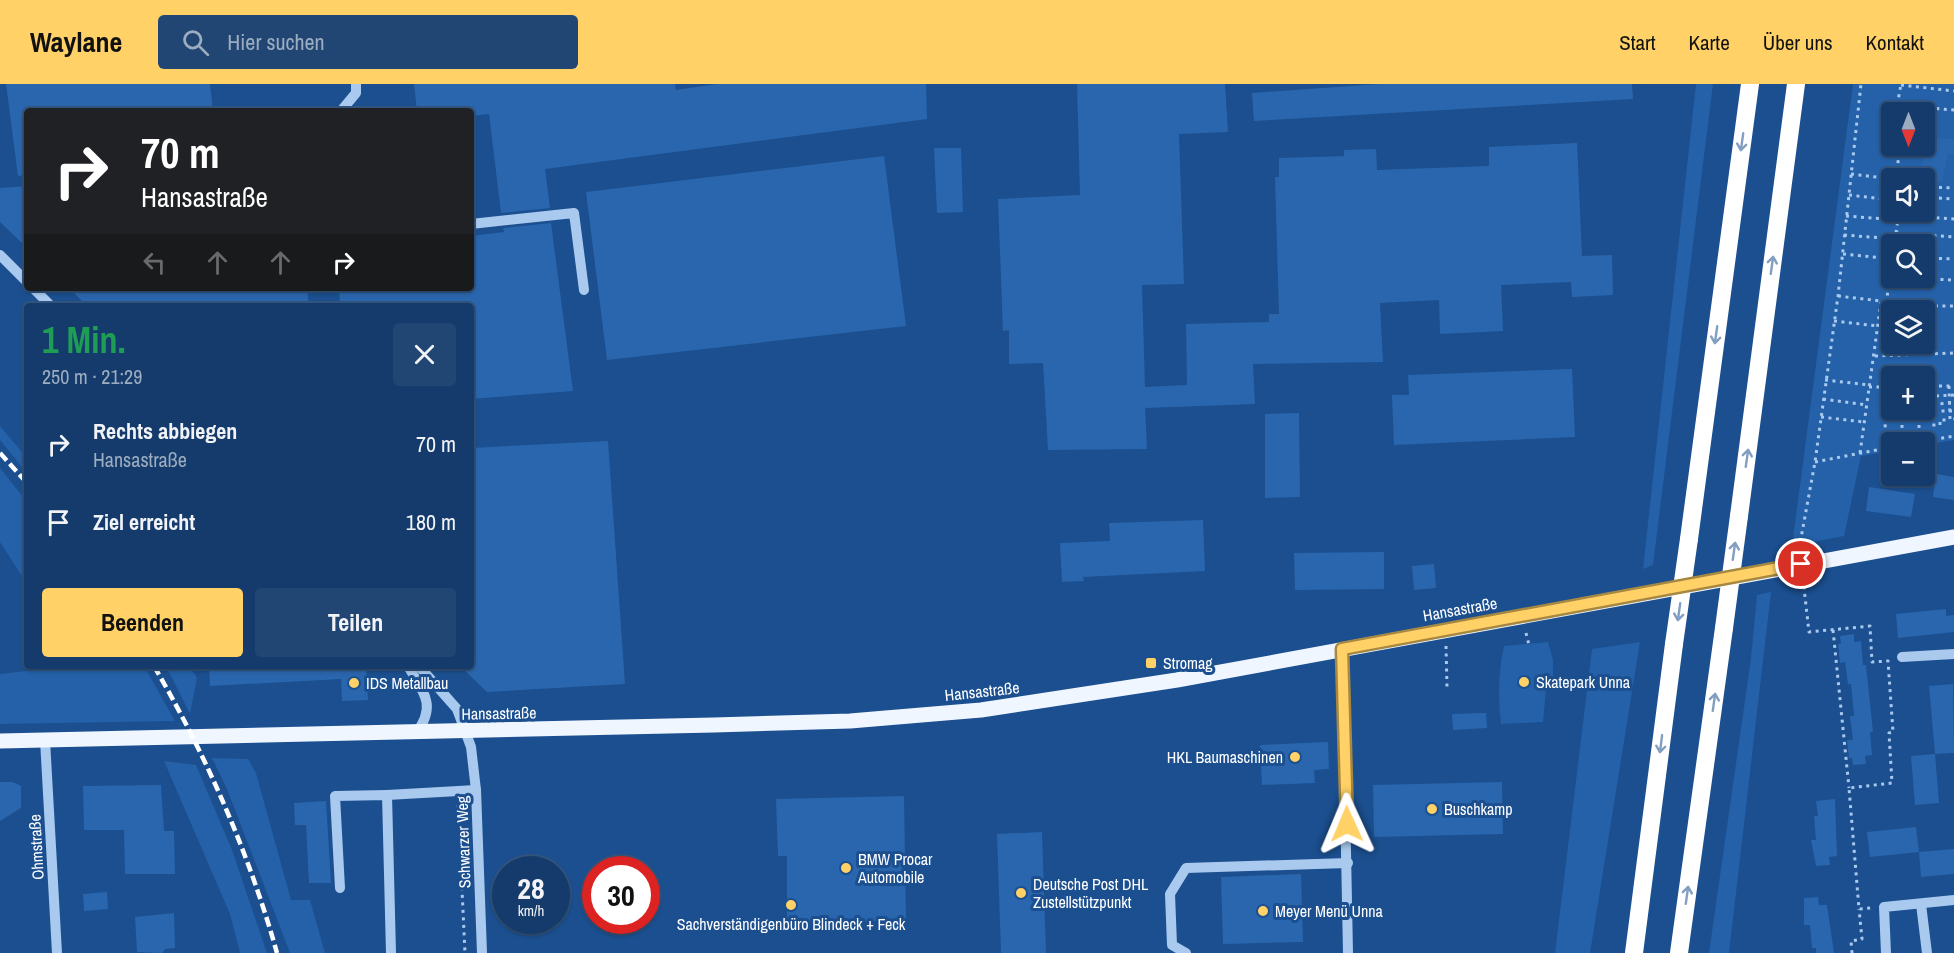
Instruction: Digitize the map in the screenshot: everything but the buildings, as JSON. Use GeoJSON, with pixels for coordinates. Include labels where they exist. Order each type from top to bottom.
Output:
{"type":"FeatureCollection","features":[{"type":"Feature","properties":{"kind":"highway"},"geometry":{"type":"LineString","coordinates":[[1634,953],[1750,84]]}},
{"type":"Feature","properties":{"kind":"highway"},"geometry":{"type":"LineString","coordinates":[[1679,953],[1796,84]]}},
{"type":"Feature","properties":{"kind":"main road","name":"Hansastraße"},"geometry":{"type":"LineString","coordinates":[[0,741],[850,721],[981,710],[1177,680],[1954,537]]}},
{"type":"Feature","properties":{"kind":"street"},"geometry":{"type":"LineString","coordinates":[[344,108],[356,93],[356,84]]}},
{"type":"Feature","properties":{"kind":"street"},"geometry":{"type":"LineString","coordinates":[[474,224],[574,213],[584,290]]}},
{"type":"Feature","properties":{"kind":"street"},"geometry":{"type":"LineString","coordinates":[[0,255],[24,279]]}},
{"type":"Feature","properties":{"kind":"street"},"geometry":{"type":"LineString","coordinates":[[36,291],[48,303]]}},
{"type":"Feature","properties":{"kind":"street"},"geometry":{"type":"LineString","coordinates":[[1342,649],[1348,953]]}},
{"type":"Feature","properties":{"kind":"street"},"geometry":{"type":"LineString","coordinates":[[1902,657],[1954,654]]}},
{"type":"Feature","properties":{"kind":"street"},"geometry":{"type":"LineString","coordinates":[[410,669],[428,700],[427,719],[417,732]]}},
{"type":"Feature","properties":{"kind":"street","name":"Schwarzer Weg"},"geometry":{"type":"LineString","coordinates":[[422,669],[448,696],[467,731],[476,790],[482,953]]}},
{"type":"Feature","properties":{"kind":"street","name":"Ohmstraße"},"geometry":{"type":"LineString","coordinates":[[45,740],[57,953]]}},
{"type":"Feature","properties":{"kind":"street"},"geometry":{"type":"LineString","coordinates":[[340,888],[335,796],[476,790]]}},
{"type":"Feature","properties":{"kind":"street"},"geometry":{"type":"LineString","coordinates":[[387,795],[391,953]]}},
{"type":"Feature","properties":{"kind":"street"},"geometry":{"type":"LineString","coordinates":[[1186,953],[1172,945],[1170,894],[1186,868],[1348,863]]}},
{"type":"Feature","properties":{"kind":"street"},"geometry":{"type":"LineString","coordinates":[[1886,953],[1884,907],[1954,900]]}},
{"type":"Feature","properties":{"kind":"street"},"geometry":{"type":"LineString","coordinates":[[1921,904],[1927,953]]}},
{"type":"Feature","properties":{"kind":"path"},"geometry":{"type":"LineString","coordinates":[[1849,788],[1893,783],[1889,733],[1893,732],[1888,661],[1872,662],[1870,626],[1809,632],[1798,544],[1815,462],[1838,296],[1861,84]]}},
{"type":"Feature","properties":{"kind":"path"},"geometry":{"type":"LineString","coordinates":[[1898,102],[1901,84],[1954,91]]}},
{"type":"Feature","properties":{"kind":"path"},"geometry":{"type":"LineString","coordinates":[[1935,108],[1954,110]]}},
{"type":"Feature","properties":{"kind":"path"},"geometry":{"type":"LineString","coordinates":[[1851,174],[1881,177]]}},
{"type":"Feature","properties":{"kind":"path"},"geometry":{"type":"LineString","coordinates":[[1935,187],[1954,188]]}},
{"type":"Feature","properties":{"kind":"path"},"geometry":{"type":"LineString","coordinates":[[1848,195],[1881,199]]}},
{"type":"Feature","properties":{"kind":"path"},"geometry":{"type":"LineString","coordinates":[[1935,198],[1954,199]]}},
{"type":"Feature","properties":{"kind":"path"},"geometry":{"type":"LineString","coordinates":[[1846,216],[1881,219]]}},
{"type":"Feature","properties":{"kind":"path"},"geometry":{"type":"LineString","coordinates":[[1935,217],[1954,219]]}},
{"type":"Feature","properties":{"kind":"path"},"geometry":{"type":"LineString","coordinates":[[1898,222],[1896,233],[1954,237]]}},
{"type":"Feature","properties":{"kind":"path"},"geometry":{"type":"LineString","coordinates":[[1844,235],[1881,238]]}},
{"type":"Feature","properties":{"kind":"path"},"geometry":{"type":"LineString","coordinates":[[1842,254],[1881,258]]}},
{"type":"Feature","properties":{"kind":"path"},"geometry":{"type":"LineString","coordinates":[[1935,258],[1954,259]]}},
{"type":"Feature","properties":{"kind":"path"},"geometry":{"type":"LineString","coordinates":[[1935,279],[1954,280]]}},
{"type":"Feature","properties":{"kind":"path"},"geometry":{"type":"LineString","coordinates":[[1838,296],[1881,303]]}},
{"type":"Feature","properties":{"kind":"path"},"geometry":{"type":"LineString","coordinates":[[1935,305],[1954,306]]}},
{"type":"Feature","properties":{"kind":"path"},"geometry":{"type":"LineString","coordinates":[[1860,453],[1881,314]]}},
{"type":"Feature","properties":{"kind":"path"},"geometry":{"type":"LineString","coordinates":[[1834,321],[1878,326]]}},
{"type":"Feature","properties":{"kind":"path"},"geometry":{"type":"LineString","coordinates":[[1874,356],[1954,352]]}},
{"type":"Feature","properties":{"kind":"path"},"geometry":{"type":"LineString","coordinates":[[1825,380],[1881,387]]}},
{"type":"Feature","properties":{"kind":"path"},"geometry":{"type":"LineString","coordinates":[[1935,386],[1952,386],[1952,419],[1940,420],[1940,425]]}},
{"type":"Feature","properties":{"kind":"path"},"geometry":{"type":"LineString","coordinates":[[1936,396],[1952,395]]}},
{"type":"Feature","properties":{"kind":"path"},"geometry":{"type":"LineString","coordinates":[[1823,399],[1867,405]]}},
{"type":"Feature","properties":{"kind":"path"},"geometry":{"type":"LineString","coordinates":[[1935,404],[1952,404]]}},
{"type":"Feature","properties":{"kind":"path"},"geometry":{"type":"LineString","coordinates":[[1935,411],[1952,411]]}},
{"type":"Feature","properties":{"kind":"path"},"geometry":{"type":"LineString","coordinates":[[1821,417],[1864,422]]}},
{"type":"Feature","properties":{"kind":"path"},"geometry":{"type":"LineString","coordinates":[[1934,420],[1934,427]]}},
{"type":"Feature","properties":{"kind":"path"},"geometry":{"type":"LineString","coordinates":[[1935,439],[1954,436]]}},
{"type":"Feature","properties":{"kind":"path"},"geometry":{"type":"LineString","coordinates":[[1815,462],[1881,449]]}},
{"type":"Feature","properties":{"kind":"path"},"geometry":{"type":"LineString","coordinates":[[1445,629],[1447,687]]}},
{"type":"Feature","properties":{"kind":"path"},"geometry":{"type":"LineString","coordinates":[[1833,630],[1862,939],[1851,941],[1852,953]]}},
{"type":"Feature","properties":{"kind":"path"},"geometry":{"type":"LineString","coordinates":[[458,792],[465,953]]}},
{"type":"Feature","properties":{"kind":"path"},"geometry":{"type":"LineString","coordinates":[[1859,909],[1884,907]]}},
{"type":"Feature","properties":{"kind":"shaded area"},"geometry":{"type":"Polygon","coordinates":[[[1696,84],[1713,84],[1653,565],[1643,569],[1696,84]]]}},
{"type":"Feature","properties":{"kind":"shaded area"},"geometry":{"type":"Polygon","coordinates":[[[1853,84],[1954,84],[1954,440],[1935,443],[1935,432],[1881,432],[1881,453],[1861,456],[1844,536],[1792,546],[1853,84]]]}},
{"type":"Feature","properties":{"kind":"shaded area"},"geometry":{"type":"Polygon","coordinates":[[[0,426],[24,454],[24,469],[0,440],[0,426]]]}},
{"type":"Feature","properties":{"kind":"shaded area"},"geometry":{"type":"Polygon","coordinates":[[[0,468],[24,498],[24,579],[0,542],[0,468]]]}},
{"type":"Feature","properties":{"kind":"shaded area"},"geometry":{"type":"Polygon","coordinates":[[[1771,592],[1729,953],[1709,953],[1751,658],[1757,595],[1771,592]]]}},
{"type":"Feature","properties":{"kind":"shaded area","name":"Skatepark Unna"},"geometry":{"type":"Polygon","coordinates":[[[1548,642],[1553,660],[1553,676],[1546,689],[1543,722],[1501,724],[1499,685],[1504,646],[1548,642]]]}},
{"type":"Feature","properties":{"kind":"shaded area"},"geometry":{"type":"Polygon","coordinates":[[[1640,642],[1590,953],[1555,953],[1592,649],[1640,642]]]}},
{"type":"Feature","properties":{"kind":"shaded area"},"geometry":{"type":"Polygon","coordinates":[[[42,669],[146,669],[175,721],[0,724],[0,674],[42,669]]]}},
{"type":"Feature","properties":{"kind":"shaded area"},"geometry":{"type":"Polygon","coordinates":[[[168,669],[191,669],[197,678],[190,714],[168,669]]]}},
{"type":"Feature","properties":{"kind":"shaded area"},"geometry":{"type":"Polygon","coordinates":[[[212,758],[248,759],[256,773],[291,900],[310,900],[325,953],[290,953],[227,789],[212,758]]]}},
{"type":"Feature","properties":{"kind":"shaded area"},"geometry":{"type":"Polygon","coordinates":[[[164,761],[196,765],[232,850],[267,953],[240,953],[230,914],[164,761]]]}},
{"type":"Feature","properties":{"kind":"railway"},"geometry":{"type":"LineString","coordinates":[[0,453],[24,480]]}},
{"type":"Feature","properties":{"kind":"railway"},"geometry":{"type":"LineString","coordinates":[[156,669],[191,734],[224,805],[253,878],[277,953]]}},
{"type":"Feature","properties":{"kind":"place","name":"Stromag"},"geometry":{"type":"Point","coordinates":[1151,663]}},
{"type":"Feature","properties":{"kind":"place","name":"Skatepark Unna"},"geometry":{"type":"Point","coordinates":[1524,682]}},
{"type":"Feature","properties":{"kind":"place","name":"IDS Metallbau"},"geometry":{"type":"Point","coordinates":[354,683]}},
{"type":"Feature","properties":{"kind":"place","name":"HKL Baumaschinen"},"geometry":{"type":"Point","coordinates":[1295,757]}},
{"type":"Feature","properties":{"kind":"place","name":"Buschkamp"},"geometry":{"type":"Point","coordinates":[1432,809]}},
{"type":"Feature","properties":{"kind":"place","name":"BMW Procar Automobile"},"geometry":{"type":"Point","coordinates":[846,868]}},
{"type":"Feature","properties":{"kind":"place","name":"Deutsche Post DHL Zustellstützpunkt"},"geometry":{"type":"Point","coordinates":[1021,893]}},
{"type":"Feature","properties":{"kind":"place","name":"Sachverständigenbüro Blindeck + Feck"},"geometry":{"type":"Point","coordinates":[791,905]}},
{"type":"Feature","properties":{"kind":"place","name":"Meyer Menü Unna"},"geometry":{"type":"Point","coordinates":[1263,911]}},
{"type":"Feature","properties":{"kind":"route"},"geometry":{"type":"LineString","coordinates":[[1347,824],[1342,649],[1801,564]]}}]}
